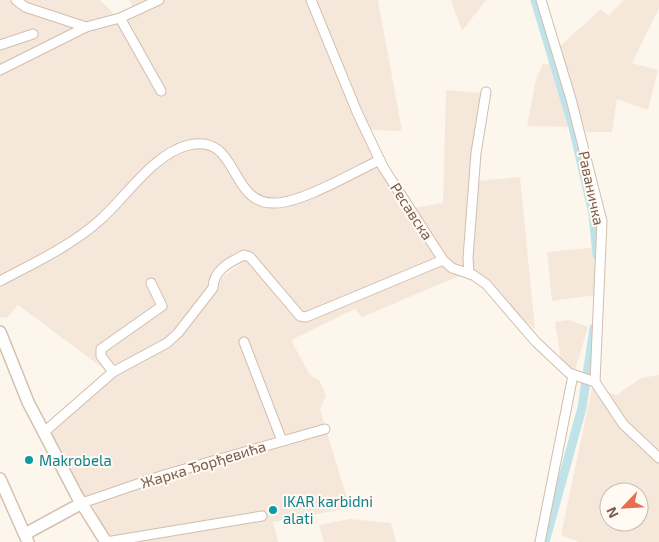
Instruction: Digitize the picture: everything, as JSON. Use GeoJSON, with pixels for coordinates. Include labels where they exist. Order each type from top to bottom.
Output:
{"type":"FeatureCollection","features":[{"type":"Feature","properties":{"kind":"street"},"geometry":{"type":"LineString","coordinates":[[16,0],[24,7],[86,27]]}},
{"type":"Feature","properties":{"kind":"street"},"geometry":{"type":"LineString","coordinates":[[0,70],[86,27],[120,18],[159,0]]}},
{"type":"Feature","properties":{"kind":"street","name":"Ресавска"},"geometry":{"type":"LineString","coordinates":[[311,0],[357,112],[380,160],[444,260],[452,268],[469,274],[486,284],[536,342],[576,377]]}},
{"type":"Feature","properties":{"kind":"street","name":"Раваничка"},"geometry":{"type":"LineString","coordinates":[[541,0],[571,99],[602,221],[592,381]]}},
{"type":"Feature","properties":{"kind":"street"},"geometry":{"type":"LineString","coordinates":[[120,18],[161,91]]}},
{"type":"Feature","properties":{"kind":"street"},"geometry":{"type":"LineString","coordinates":[[0,45],[33,34]]}},
{"type":"Feature","properties":{"kind":"street"},"geometry":{"type":"LineString","coordinates":[[469,274],[468,258],[476,153],[486,92]]}},
{"type":"Feature","properties":{"kind":"street"},"geometry":{"type":"LineString","coordinates":[[0,281],[51,255],[100,220],[166,155],[188,145],[202,143],[215,146],[228,160],[237,180],[252,195],[266,202],[275,203],[292,200],[380,160]]}},
{"type":"Feature","properties":{"kind":"street"},"geometry":{"type":"LineString","coordinates":[[43,433],[113,372],[167,343],[178,333],[213,288],[213,280],[219,271],[244,255],[250,257],[300,316],[306,317],[444,260]]}},
{"type":"Feature","properties":{"kind":"street"},"geometry":{"type":"LineString","coordinates":[[113,372],[101,356],[101,349],[162,306],[152,283]]}},
{"type":"Feature","properties":{"kind":"street"},"geometry":{"type":"LineString","coordinates":[[0,332],[28,402],[43,433],[106,542],[262,516]]}},
{"type":"Feature","properties":{"kind":"street"},"geometry":{"type":"LineString","coordinates":[[244,342],[282,440]]}},
{"type":"Feature","properties":{"kind":"street"},"geometry":{"type":"LineString","coordinates":[[540,542],[576,377],[592,381],[623,424],[659,458]]}},
{"type":"Feature","properties":{"kind":"street","name":"Жарка Ђорђевића"},"geometry":{"type":"LineString","coordinates":[[82,502],[282,440],[325,429]]}},
{"type":"Feature","properties":{"kind":"street"},"geometry":{"type":"LineString","coordinates":[[0,479],[26,538],[82,502]]}},
{"type":"Feature","properties":{"kind":"shaded area"},"geometry":{"type":"Polygon","coordinates":[[[0,0],[100,0],[117,17],[134,9],[129,0],[378,0],[402,131],[367,130],[403,191],[393,195],[437,256],[452,272],[459,276],[362,317],[355,309],[293,339],[292,342],[310,375],[319,380],[326,395],[320,410],[350,508],[273,522],[278,542],[111,542],[93,506],[83,497],[49,434],[108,372],[18,305],[8,317],[0,318],[0,0]],[[263,252],[231,261],[188,323],[224,276],[253,255],[263,252]]]}},
{"type":"Feature","properties":{"kind":"shaded area"},"geometry":{"type":"Polygon","coordinates":[[[451,0],[486,0],[462,31],[451,0]]]}},
{"type":"Feature","properties":{"kind":"shaded area"},"geometry":{"type":"Polygon","coordinates":[[[624,0],[659,0],[659,8],[632,63],[658,70],[648,110],[617,99],[612,132],[586,132],[556,50],[601,9],[608,16],[624,0]]]}},
{"type":"Feature","properties":{"kind":"shaded area"},"geometry":{"type":"Polygon","coordinates":[[[554,63],[572,127],[527,126],[536,80],[543,64],[554,63]]]}},
{"type":"Feature","properties":{"kind":"shaded area"},"geometry":{"type":"Polygon","coordinates":[[[446,90],[484,93],[476,181],[520,177],[535,329],[459,270],[435,247],[414,208],[443,203],[446,90]]]}},
{"type":"Feature","properties":{"kind":"shaded area"},"geometry":{"type":"Polygon","coordinates":[[[599,247],[597,295],[552,301],[547,252],[599,247]]]}},
{"type":"Feature","properties":{"kind":"shaded area"},"geometry":{"type":"Polygon","coordinates":[[[569,320],[588,327],[574,374],[561,361],[555,322],[569,320]]]}},
{"type":"Feature","properties":{"kind":"shaded area"},"geometry":{"type":"Polygon","coordinates":[[[659,375],[659,542],[579,542],[561,535],[592,388],[617,395],[641,378],[659,375]]]}},
{"type":"Feature","properties":{"kind":"shaded area"},"geometry":{"type":"Polygon","coordinates":[[[350,519],[391,523],[396,542],[324,542],[319,525],[350,519]]]}},
{"type":"Feature","properties":{"kind":"waterway"},"geometry":{"type":"LineString","coordinates":[[535,0],[573,127],[593,214],[597,255]]}},
{"type":"Feature","properties":{"kind":"waterway"},"geometry":{"type":"LineString","coordinates":[[545,542],[582,408],[594,328]]}},
{"type":"Feature","properties":{"kind":"place","name":"Makrobela"},"geometry":{"type":"Point","coordinates":[29,460]}},
{"type":"Feature","properties":{"kind":"place","name":"IKAR karbidni alati"},"geometry":{"type":"Point","coordinates":[273,510]}}]}
